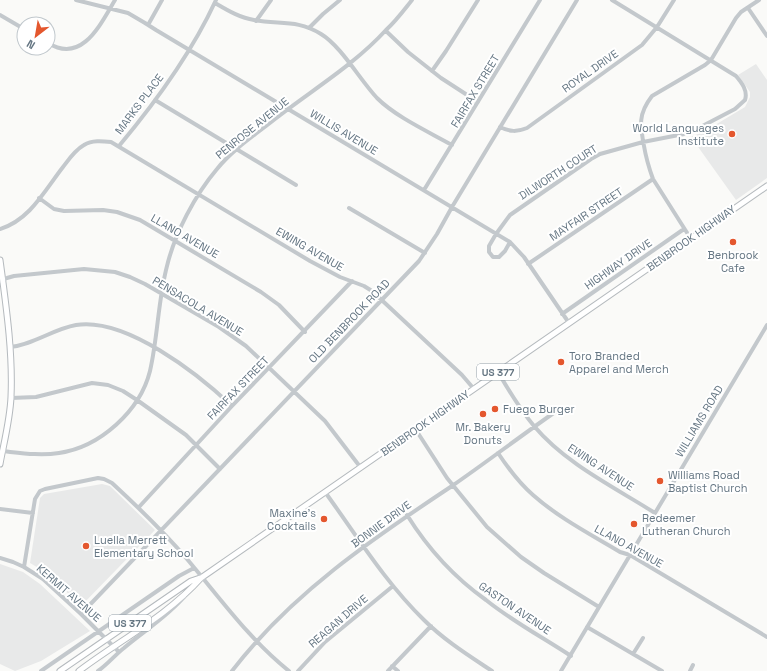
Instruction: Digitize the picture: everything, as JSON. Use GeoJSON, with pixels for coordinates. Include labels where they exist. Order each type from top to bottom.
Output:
{"type":"FeatureCollection","features":[{"type":"Feature","properties":{"kind":"main road","name":"BENBROOK HIGHWAY"},"geometry":{"type":"LineString","coordinates":[[80,671],[188,593],[201,578],[767,186]]}},
{"type":"Feature","properties":{"kind":"main road"},"geometry":{"type":"LineString","coordinates":[[0,260],[1,281],[10,347],[11,398],[0,464]]}},
{"type":"Feature","properties":{"kind":"main road","name":"BENBROOK HIGHWAY"},"geometry":{"type":"LineString","coordinates":[[60,671],[191,581],[201,578]]}},
{"type":"Feature","properties":{"kind":"street","name":"WILLIS AVENUE"},"geometry":{"type":"LineString","coordinates":[[76,0],[128,14],[148,25],[287,110],[510,242],[528,264],[569,323]]}},
{"type":"Feature","properties":{"kind":"street"},"geometry":{"type":"LineString","coordinates":[[56,47],[63,50],[78,48],[84,44],[98,27],[115,0]]}},
{"type":"Feature","properties":{"kind":"street"},"geometry":{"type":"LineString","coordinates":[[148,25],[162,0]]}},
{"type":"Feature","properties":{"kind":"street"},"geometry":{"type":"LineString","coordinates":[[256,21],[271,0]]}},
{"type":"Feature","properties":{"kind":"street"},"geometry":{"type":"LineString","coordinates":[[309,28],[340,0]]}},
{"type":"Feature","properties":{"kind":"street","name":"PENROSE AVENUE"},"geometry":{"type":"LineString","coordinates":[[2,451],[33,455],[58,453],[76,449],[100,437],[110,430],[124,416],[142,392],[148,376],[167,265],[175,241],[185,219],[217,168],[237,149],[349,64],[386,31],[412,0]]}},
{"type":"Feature","properties":{"kind":"street"},"geometry":{"type":"LineString","coordinates":[[432,71],[478,0]]}},
{"type":"Feature","properties":{"kind":"street","name":"FAIRFAX STREET"},"geometry":{"type":"LineString","coordinates":[[424,190],[540,0]]}},
{"type":"Feature","properties":{"kind":"street","name":"OLD BENBROOK ROAD"},"geometry":{"type":"LineString","coordinates":[[81,614],[424,253],[437,234],[577,0]]}},
{"type":"Feature","properties":{"kind":"street"},"geometry":{"type":"LineString","coordinates":[[612,0],[710,60]]}},
{"type":"Feature","properties":{"kind":"street","name":"ROYAL DRIVE"},"geometry":{"type":"LineString","coordinates":[[500,128],[514,132],[527,128],[637,50],[657,28],[674,0]]}},
{"type":"Feature","properties":{"kind":"street"},"geometry":{"type":"LineString","coordinates":[[690,239],[653,180],[640,131],[641,116],[652,96],[705,65],[710,60],[736,18],[759,0]]}},
{"type":"Feature","properties":{"kind":"street"},"geometry":{"type":"LineString","coordinates":[[216,2],[241,16],[256,21],[296,24],[309,28],[323,35],[349,64],[362,82],[387,107],[452,146]]}},
{"type":"Feature","properties":{"kind":"street","name":"MARKS PLACE"},"geometry":{"type":"LineString","coordinates":[[0,229],[25,216],[68,160],[83,146],[89,143],[104,141],[119,146],[155,100],[189,49],[216,2]]}},
{"type":"Feature","properties":{"kind":"street"},"geometry":{"type":"LineString","coordinates":[[748,8],[767,36]]}},
{"type":"Feature","properties":{"kind":"street"},"geometry":{"type":"LineString","coordinates":[[0,15],[16,24]]}},
{"type":"Feature","properties":{"kind":"street"},"geometry":{"type":"LineString","coordinates":[[386,31],[408,52],[432,71],[478,102]]}},
{"type":"Feature","properties":{"kind":"street","name":"DILWORTH COURT"},"geometry":{"type":"LineString","coordinates":[[510,242],[500,257],[491,255],[488,250],[504,222],[515,210],[591,159],[600,154],[643,142],[689,133],[735,109],[745,100],[746,92],[740,80],[732,73],[710,60]]}},
{"type":"Feature","properties":{"kind":"street"},"geometry":{"type":"LineString","coordinates":[[155,100],[296,185]]}},
{"type":"Feature","properties":{"kind":"street","name":"EWING AVENUE"},"geometry":{"type":"LineString","coordinates":[[119,146],[310,261],[340,277],[372,291],[462,375],[474,389]]}},
{"type":"Feature","properties":{"kind":"street","name":"MAYFAIR STREET"},"geometry":{"type":"LineString","coordinates":[[528,264],[653,180]]}},
{"type":"Feature","properties":{"kind":"street","name":"LLANO AVENUE"},"geometry":{"type":"LineString","coordinates":[[39,198],[54,209],[64,211],[103,210],[117,212],[140,220],[261,292],[288,313],[305,332]]}},
{"type":"Feature","properties":{"kind":"street"},"geometry":{"type":"LineString","coordinates":[[349,208],[424,253]]}},
{"type":"Feature","properties":{"kind":"street","name":"HIGHWAY DRIVE"},"geometry":{"type":"LineString","coordinates":[[562,314],[684,229]]}},
{"type":"Feature","properties":{"kind":"street","name":"PENSACOLA AVENUE"},"geometry":{"type":"LineString","coordinates":[[1,281],[14,276],[84,269],[115,272],[130,277],[162,294],[236,338],[270,368],[328,425],[360,468]]}},
{"type":"Feature","properties":{"kind":"street","name":"FAIRFAX STREET"},"geometry":{"type":"LineString","coordinates":[[139,507],[232,406],[305,332],[352,281]]}},
{"type":"Feature","properties":{"kind":"street"},"geometry":{"type":"LineString","coordinates":[[10,347],[32,342],[64,328],[78,325],[98,325],[119,330],[153,347],[174,360],[201,379],[232,406]]}},
{"type":"Feature","properties":{"kind":"street","name":"WILLIAMS ROAD"},"geometry":{"type":"LineString","coordinates":[[562,671],[767,325]]}},
{"type":"Feature","properties":{"kind":"street","name":"EWING AVENUE"},"geometry":{"type":"LineString","coordinates":[[498,372],[517,404],[535,427],[565,455],[655,513]]}},
{"type":"Feature","properties":{"kind":"street"},"geometry":{"type":"LineString","coordinates":[[11,398],[36,397],[92,382],[101,383],[119,389],[186,435],[220,469]]}},
{"type":"Feature","properties":{"kind":"street","name":"BONNIE DRIVE"},"geometry":{"type":"LineString","coordinates":[[232,671],[256,642],[309,590],[408,515],[453,485],[558,410]]}},
{"type":"Feature","properties":{"kind":"street"},"geometry":{"type":"LineString","coordinates":[[416,430],[453,485],[487,527],[508,546],[544,573],[599,607]]}},
{"type":"Feature","properties":{"kind":"street","name":"LLANO AVENUE"},"geometry":{"type":"LineString","coordinates":[[498,452],[514,476],[532,495],[563,518],[620,552],[630,555],[767,637]]}},
{"type":"Feature","properties":{"kind":"street"},"geometry":{"type":"LineString","coordinates":[[24,567],[35,499],[40,492],[45,489],[98,478],[104,479],[112,483],[162,530],[256,642],[289,671]]}},
{"type":"Feature","properties":{"kind":"street"},"geometry":{"type":"LineString","coordinates":[[325,492],[364,548],[393,586],[430,626],[458,649],[492,671]]}},
{"type":"Feature","properties":{"kind":"street"},"geometry":{"type":"LineString","coordinates":[[0,509],[33,513]]}},
{"type":"Feature","properties":{"kind":"street","name":"GASTON AVENUE"},"geometry":{"type":"LineString","coordinates":[[408,515],[428,544],[470,588],[500,610],[571,656]]}},
{"type":"Feature","properties":{"kind":"street","name":"KERMIT AVENUE"},"geometry":{"type":"LineString","coordinates":[[0,558],[24,567],[43,579],[119,652]]}},
{"type":"Feature","properties":{"kind":"street"},"geometry":{"type":"LineString","coordinates":[[41,671],[179,576],[194,568]]}},
{"type":"Feature","properties":{"kind":"street","name":"REAGAN DRIVE"},"geometry":{"type":"LineString","coordinates":[[298,671],[324,642],[393,586]]}},
{"type":"Feature","properties":{"kind":"street","name":"BENBROOK HIGHWAY"},"geometry":{"type":"LineString","coordinates":[[98,671],[176,606],[188,593]]}},
{"type":"Feature","properties":{"kind":"street"},"geometry":{"type":"LineString","coordinates":[[388,671],[430,626]]}},
{"type":"Feature","properties":{"kind":"street"},"geometry":{"type":"LineString","coordinates":[[587,627],[662,671]]}},
{"type":"Feature","properties":{"kind":"street"},"geometry":{"type":"LineString","coordinates":[[632,654],[643,638]]}},
{"type":"Feature","properties":{"kind":"street"},"geometry":{"type":"LineString","coordinates":[[690,671],[693,665]]}},
{"type":"Feature","properties":{"kind":"street"},"geometry":{"type":"LineString","coordinates":[[392,666],[398,671]]}},
{"type":"Feature","properties":{"kind":"shaded area","name":"World Languages Institute"},"geometry":{"type":"Polygon","coordinates":[[[756,64],[767,80],[767,178],[736,200],[691,137],[705,131],[745,107],[750,97],[750,92],[738,75],[756,64]]]}},
{"type":"Feature","properties":{"kind":"shaded area","name":"Luella Merrett Elementary School"},"geometry":{"type":"Polygon","coordinates":[[[102,484],[110,486],[155,530],[81,606],[47,573],[30,563],[40,498],[44,494],[102,484]]]}},
{"type":"Feature","properties":{"kind":"shaded area"},"geometry":{"type":"Polygon","coordinates":[[[0,564],[23,572],[40,584],[90,631],[41,661],[15,671],[0,664],[0,564]]]}},
{"type":"Feature","properties":{"kind":"place","name":"World Languages Institute"},"geometry":{"type":"Point","coordinates":[732,134]}},
{"type":"Feature","properties":{"kind":"place","name":"Benbrook Cafe"},"geometry":{"type":"Point","coordinates":[733,242]}},
{"type":"Feature","properties":{"kind":"place","name":"Toro Branded Apparel and Merch"},"geometry":{"type":"Point","coordinates":[561,362]}},
{"type":"Feature","properties":{"kind":"place","name":"Fuego Burger"},"geometry":{"type":"Point","coordinates":[495,409]}},
{"type":"Feature","properties":{"kind":"place","name":"Mr. Bakery Donuts"},"geometry":{"type":"Point","coordinates":[483,414]}},
{"type":"Feature","properties":{"kind":"place","name":"Williams Road Baptist Church"},"geometry":{"type":"Point","coordinates":[660,481]}},
{"type":"Feature","properties":{"kind":"place","name":"Maxine's Cocktails"},"geometry":{"type":"Point","coordinates":[324,519]}},
{"type":"Feature","properties":{"kind":"place","name":"Redeemer Lutheran Church"},"geometry":{"type":"Point","coordinates":[634,524]}},
{"type":"Feature","properties":{"kind":"place","name":"Luella Merrett Elementary School"},"geometry":{"type":"Point","coordinates":[86,546]}}]}
